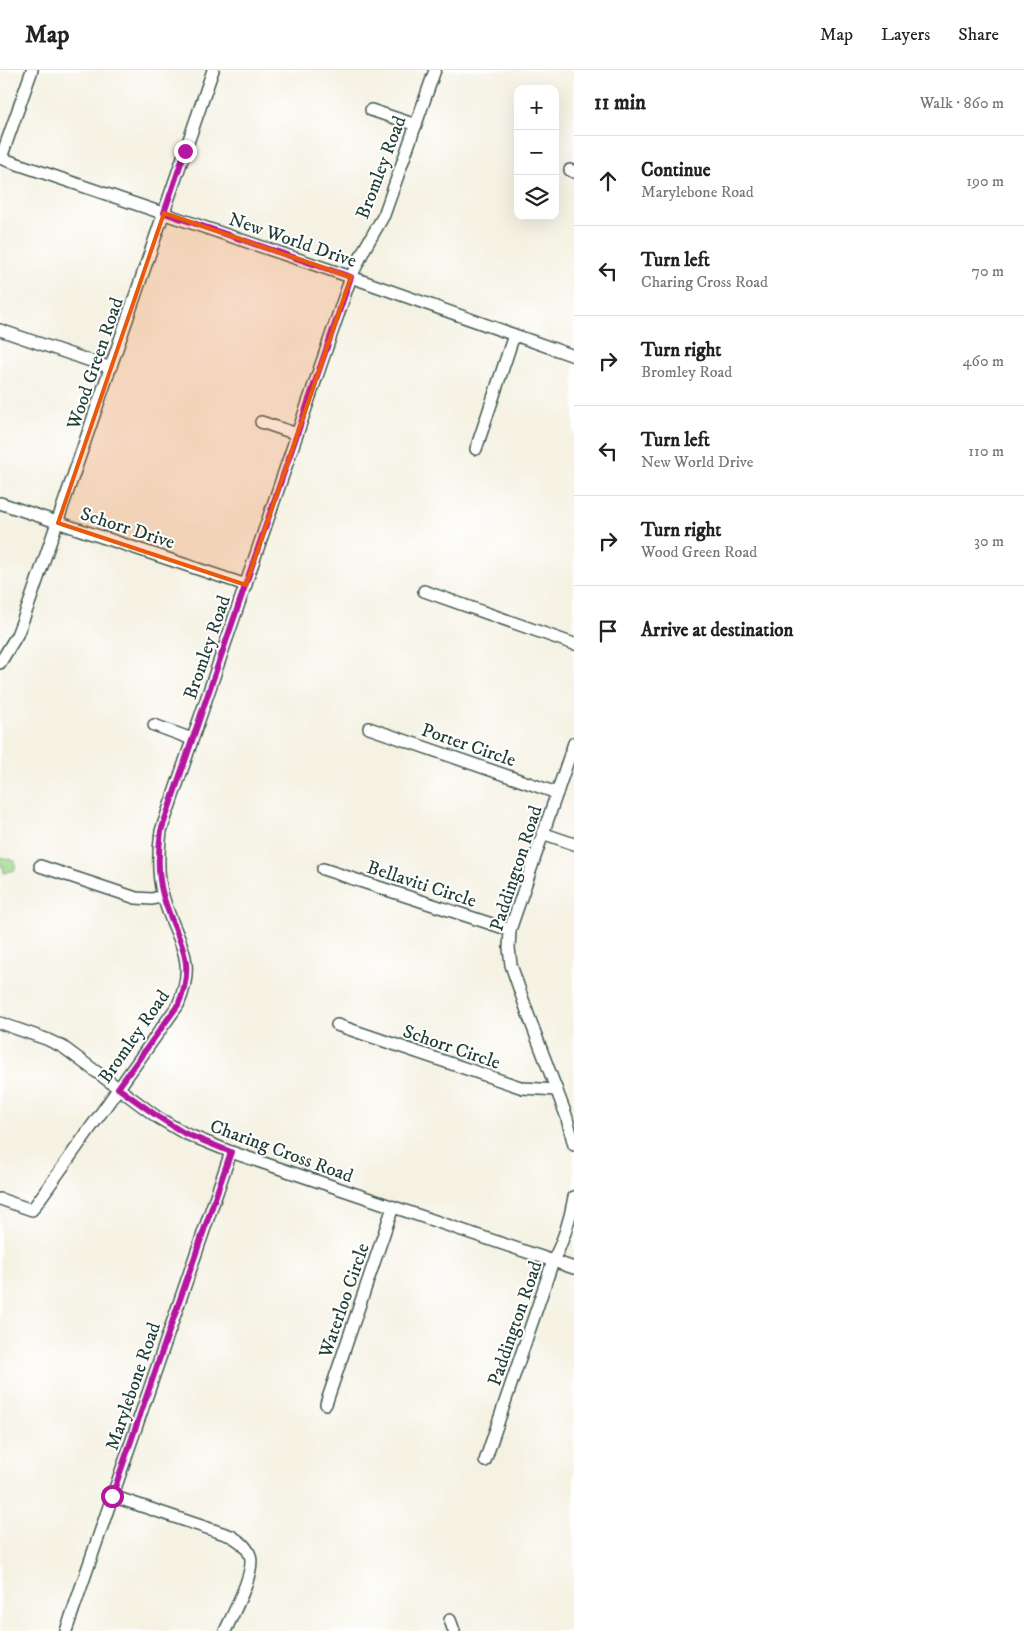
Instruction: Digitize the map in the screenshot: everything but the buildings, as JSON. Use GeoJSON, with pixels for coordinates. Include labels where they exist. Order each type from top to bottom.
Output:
{"type":"FeatureCollection","features":[{"type":"Feature","properties":{"kind":"street"},"geometry":{"type":"LineString","coordinates":[[0,158],[32,70]]}},
{"type":"Feature","properties":{"kind":"street","name":"Wood Green Road"},"geometry":{"type":"LineString","coordinates":[[0,663],[25,616],[213,70]]}},
{"type":"Feature","properties":{"kind":"street","name":"Bromley Road"},"geometry":{"type":"LineString","coordinates":[[0,1199],[32,1210],[178,1005],[184,991],[187,967],[184,951],[163,896],[158,872],[158,851],[161,831],[351,277],[364,248],[384,215],[435,70]]}},
{"type":"Feature","properties":{"kind":"street"},"geometry":{"type":"LineString","coordinates":[[371,110],[416,125]]}},
{"type":"Feature","properties":{"kind":"street","name":"New World Drive"},"geometry":{"type":"LineString","coordinates":[[0,158],[351,277],[574,356]]}},
{"type":"Feature","properties":{"kind":"street"},"geometry":{"type":"LineString","coordinates":[[0,330],[111,368]]}},
{"type":"Feature","properties":{"kind":"street"},"geometry":{"type":"LineString","coordinates":[[476,449],[514,335]]}},
{"type":"Feature","properties":{"kind":"street"},"geometry":{"type":"LineString","coordinates":[[261,422],[297,434]]}},
{"type":"Feature","properties":{"kind":"street","name":"Schorr Drive"},"geometry":{"type":"LineString","coordinates":[[0,503],[246,585]]}},
{"type":"Feature","properties":{"kind":"street"},"geometry":{"type":"LineString","coordinates":[[424,591],[574,644]]}},
{"type":"Feature","properties":{"kind":"street"},"geometry":{"type":"LineString","coordinates":[[154,725],[192,739]]}},
{"type":"Feature","properties":{"kind":"street","name":"Porter Circle"},"geometry":{"type":"LineString","coordinates":[[369,728],[557,793]]}},
{"type":"Feature","properties":{"kind":"street","name":"Paddington Road"},"geometry":{"type":"LineString","coordinates":[[574,743],[510,930],[509,948],[511,965],[558,1090],[574,1145]]}},
{"type":"Feature","properties":{"kind":"street"},"geometry":{"type":"LineString","coordinates":[[542,833],[574,844]]}},
{"type":"Feature","properties":{"kind":"street"},"geometry":{"type":"LineString","coordinates":[[40,866],[136,898],[163,896]]}},
{"type":"Feature","properties":{"kind":"street","name":"Bellaviti Circle"},"geometry":{"type":"LineString","coordinates":[[323,869],[510,930]]}},
{"type":"Feature","properties":{"kind":"street","name":"Charing Cross Road"},"geometry":{"type":"LineString","coordinates":[[0,1023],[63,1047],[157,1116],[184,1133],[231,1152],[574,1268]]}},
{"type":"Feature","properties":{"kind":"street","name":"Schorr Circle"},"geometry":{"type":"LineString","coordinates":[[337,1025],[523,1088],[558,1090]]}},
{"type":"Feature","properties":{"kind":"street","name":"Marylebone Road"},"geometry":{"type":"LineString","coordinates":[[66,1631],[231,1152]]}},
{"type":"Feature","properties":{"kind":"street","name":"Paddington Road"},"geometry":{"type":"LineString","coordinates":[[484,1461],[553,1261],[563,1243],[574,1197]]}},
{"type":"Feature","properties":{"kind":"street","name":"Waterloo Circle"},"geometry":{"type":"LineString","coordinates":[[326,1404],[393,1207]]}},
{"type":"Feature","properties":{"kind":"street"},"geometry":{"type":"LineString","coordinates":[[112,1496],[231,1536],[243,1543],[250,1554],[250,1571],[226,1631]]}},
{"type":"Feature","properties":{"kind":"highlighted area"},"geometry":{"type":"Polygon","coordinates":[[[164,213],[351,277],[246,585],[58,523],[164,213]]]}},
{"type":"Feature","properties":{"kind":"green space"},"geometry":{"type":"Polygon","coordinates":[[[0,857],[15,861],[15,870],[4,873],[3,866],[0,866],[0,857]]]}},
{"type":"Feature","properties":{"kind":"route"},"geometry":{"type":"LineString","coordinates":[[112,1496],[231,1152],[184,1133],[118,1088],[178,1005],[187,978],[187,967],[182,943],[163,896],[158,872],[158,851],[161,831],[351,277],[164,213],[185,151]]}}]}
